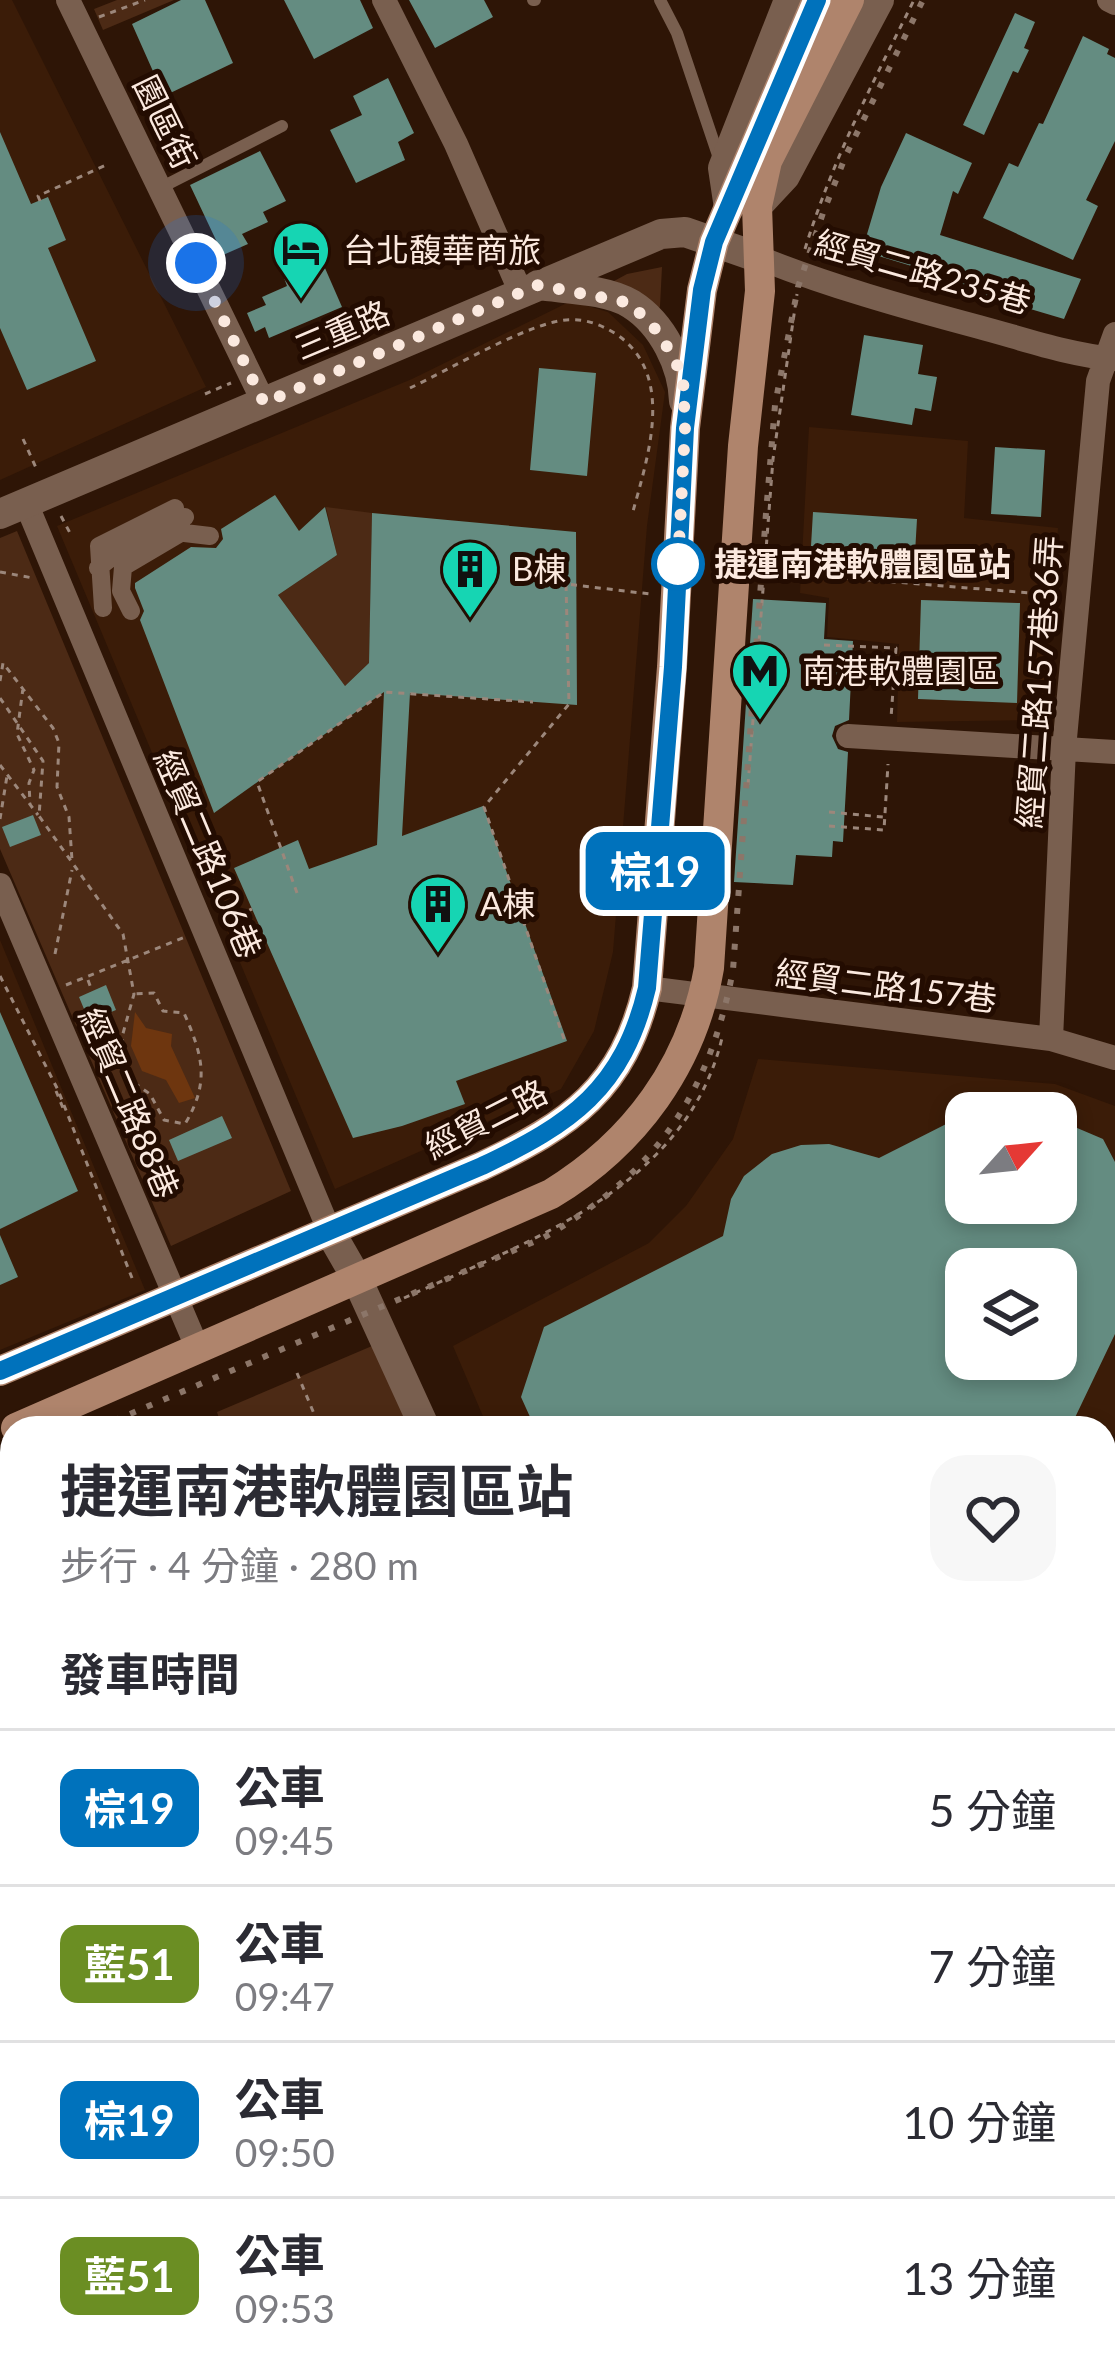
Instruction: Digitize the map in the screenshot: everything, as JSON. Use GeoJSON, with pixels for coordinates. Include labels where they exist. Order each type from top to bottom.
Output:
{"type":"FeatureCollection","features":[{"type":"Feature","properties":{"kind":"main road"},"geometry":{"type":"LineString","coordinates":[[43,1416],[551,1194],[617,1145],[676,1070],[704,998],[710,968],[743,446],[760,291],[757,257],[743,207],[818,0]]}},
{"type":"Feature","properties":{"kind":"main road"},"geometry":{"type":"LineString","coordinates":[[743,207],[849,0]]}},
{"type":"Feature","properties":{"kind":"main road","name":"經貿二路"},"geometry":{"type":"LineString","coordinates":[[0,1371],[482,1166],[549,1133],[592,1099],[635,1035],[647,988],[673,667],[685,428],[702,290],[714,242],[743,207]]}},
{"type":"Feature","properties":{"kind":"street","name":"園區街"},"geometry":{"type":"LineString","coordinates":[[68,0],[264,403]]}},
{"type":"Feature","properties":{"kind":"street"},"geometry":{"type":"LineString","coordinates":[[383,0],[530,289],[630,303],[650,322],[683,376],[685,428]]}},
{"type":"Feature","properties":{"kind":"street"},"geometry":{"type":"LineString","coordinates":[[789,0],[723,168],[743,207],[784,176],[879,0]]}},
{"type":"Feature","properties":{"kind":"street","name":"三重路"},"geometry":{"type":"LineString","coordinates":[[13,508],[673,231],[714,242]]}},
{"type":"Feature","properties":{"kind":"street","name":"經貿二路235巷"},"geometry":{"type":"LineString","coordinates":[[714,242],[798,274],[942,317],[1109,359]]}},
{"type":"Feature","properties":{"kind":"street","name":"經貿二路157巷36弄"},"geometry":{"type":"LineString","coordinates":[[1051,1039],[1064,749],[1098,381],[1115,334]]}},
{"type":"Feature","properties":{"kind":"street","name":"經貿二路106巷"},"geometry":{"type":"LineString","coordinates":[[13,508],[329,1230]]}},
{"type":"Feature","properties":{"kind":"street"},"geometry":{"type":"LineString","coordinates":[[103,608],[107,572],[149,534],[181,519]]}},
{"type":"Feature","properties":{"kind":"street"},"geometry":{"type":"LineString","coordinates":[[107,572],[181,519]]}},
{"type":"Feature","properties":{"kind":"street"},"geometry":{"type":"LineString","coordinates":[[131,611],[107,572],[99,546],[123,533],[181,519],[210,536]]}},
{"type":"Feature","properties":{"kind":"street"},"geometry":{"type":"LineString","coordinates":[[123,533],[149,534]]}},
{"type":"Feature","properties":{"kind":"street"},"geometry":{"type":"LineString","coordinates":[[848,736],[1115,752]]}},
{"type":"Feature","properties":{"kind":"street","name":"經貿二路88巷"},"geometry":{"type":"LineString","coordinates":[[0,885],[10,935],[197,1347]]}},
{"type":"Feature","properties":{"kind":"street","name":"經貿二路157巷"},"geometry":{"type":"LineString","coordinates":[[647,988],[1051,1039],[1115,1058]]}},
{"type":"Feature","properties":{"kind":"street"},"geometry":{"type":"LineString","coordinates":[[329,1230],[356,1277],[420,1416]]}},
{"type":"Feature","properties":{"kind":"lane"},"geometry":{"type":"LineString","coordinates":[[660,0],[677,33],[723,168]]}},
{"type":"Feature","properties":{"kind":"lane"},"geometry":{"type":"LineString","coordinates":[[160,188],[282,126]]}},
{"type":"Feature","properties":{"kind":"path"},"geometry":{"type":"LineString","coordinates":[[82,26],[145,0]]}},
{"type":"Feature","properties":{"kind":"path"},"geometry":{"type":"LineString","coordinates":[[747,797],[773,459],[798,274],[824,188],[914,0]]}},
{"type":"Feature","properties":{"kind":"path"},"geometry":{"type":"LineString","coordinates":[[40,201],[38,196],[108,164]]}},
{"type":"Feature","properties":{"kind":"path"},"geometry":{"type":"LineString","coordinates":[[410,388],[554,322],[581,320],[603,326],[631,346],[652,394],[651,441],[632,515]]}},
{"type":"Feature","properties":{"kind":"path"},"geometry":{"type":"LineString","coordinates":[[0,572],[43,581]]}},
{"type":"Feature","properties":{"kind":"path"},"geometry":{"type":"LineString","coordinates":[[794,574],[1065,596]]}},
{"type":"Feature","properties":{"kind":"path"},"geometry":{"type":"LineString","coordinates":[[564,1040],[484,807],[569,704],[566,584]]}},
{"type":"Feature","properties":{"kind":"path"},"geometry":{"type":"LineString","coordinates":[[824,645],[896,648],[891,724]]}},
{"type":"Feature","properties":{"kind":"path"},"geometry":{"type":"LineString","coordinates":[[0,681],[3,663],[53,728],[59,743],[57,787],[69,817],[73,866],[54,962]]}},
{"type":"Feature","properties":{"kind":"path"},"geometry":{"type":"LineString","coordinates":[[23,687],[16,734],[34,770],[30,804]]}},
{"type":"Feature","properties":{"kind":"path"},"geometry":{"type":"LineString","coordinates":[[297,893],[257,782],[384,692],[533,702]]}},
{"type":"Feature","properties":{"kind":"path"},"geometry":{"type":"LineString","coordinates":[[0,698],[43,761],[39,816]]}},
{"type":"Feature","properties":{"kind":"path"},"geometry":{"type":"LineString","coordinates":[[830,826],[884,830],[889,764]]}},
{"type":"Feature","properties":{"kind":"path"},"geometry":{"type":"LineString","coordinates":[[0,765],[123,934],[134,994],[122,1037],[126,1077],[150,1094],[164,1120],[185,1124],[202,1092],[193,1034],[184,1013],[163,1011],[154,993],[134,994]]}},
{"type":"Feature","properties":{"kind":"path"},"geometry":{"type":"LineString","coordinates":[[0,819],[7,775]]}},
{"type":"Feature","properties":{"kind":"path"},"geometry":{"type":"LineString","coordinates":[[829,812],[885,817]]}},
{"type":"Feature","properties":{"kind":"path"},"geometry":{"type":"LineString","coordinates":[[214,925],[252,909]]}},
{"type":"Feature","properties":{"kind":"path"},"geometry":{"type":"LineString","coordinates":[[55,989],[194,933]]}},
{"type":"Feature","properties":{"kind":"path"},"geometry":{"type":"LineString","coordinates":[[0,977],[19,981]]}},
{"type":"Feature","properties":{"kind":"path"},"geometry":{"type":"LineString","coordinates":[[0,977],[58,1090],[134,1283]]}},
{"type":"Feature","properties":{"kind":"path"},"geometry":{"type":"LineString","coordinates":[[88,978],[92,991]]}},
{"type":"Feature","properties":{"kind":"path"},"geometry":{"type":"LineString","coordinates":[[58,1090],[82,1150]]}},
{"type":"Feature","properties":{"kind":"path"},"geometry":{"type":"LineString","coordinates":[[298,1373],[315,1416]]}},
{"type":"Feature","properties":{"kind":"shaded area"},"geometry":{"type":"Polygon","coordinates":[[[0,0],[12,0],[206,387],[0,480],[0,0]]]}},
{"type":"Feature","properties":{"kind":"shaded area"},"geometry":{"type":"Polygon","coordinates":[[[117,0],[174,0],[103,30],[94,9],[117,0]]]}},
{"type":"Feature","properties":{"kind":"shaded area"},"geometry":{"type":"Polygon","coordinates":[[[662,267],[660,306],[653,326],[605,286],[627,274],[662,267]]]}},
{"type":"Feature","properties":{"kind":"shaded area"},"geometry":{"type":"Polygon","coordinates":[[[571,301],[608,312],[643,345],[665,392],[647,526],[613,952],[594,1031],[561,1089],[335,1189],[57,526],[412,379],[571,301]]]}},
{"type":"Feature","properties":{"kind":"shaded area"},"geometry":{"type":"Polygon","coordinates":[[[809,427],[968,441],[964,518],[1058,528],[1043,720],[897,722],[899,644],[827,637],[829,598],[800,593],[809,427]]]}},
{"type":"Feature","properties":{"kind":"shaded area"},"geometry":{"type":"Polygon","coordinates":[[[326,507],[372,513],[369,663],[345,686],[278,595],[337,555],[326,507]]]}},
{"type":"Feature","properties":{"kind":"shaded area"},"geometry":{"type":"Polygon","coordinates":[[[17,531],[291,1191],[171,1246],[0,849],[0,538],[17,531]]]}},
{"type":"Feature","properties":{"kind":"shaded area"},"geometry":{"type":"Polygon","coordinates":[[[0,940],[145,1290],[0,1350],[0,940]]]}},
{"type":"Feature","properties":{"kind":"shaded area"},"geometry":{"type":"Polygon","coordinates":[[[135,1012],[146,1028],[172,1034],[171,1046],[195,1098],[179,1103],[166,1080],[142,1071],[131,1046],[135,1012]]]}},
{"type":"Feature","properties":{"kind":"shaded area"},"geometry":{"type":"Polygon","coordinates":[[[758,1059],[1055,1084],[1077,1092],[945,1092],[945,1224],[1077,1224],[1077,1092],[1115,1106],[1115,1416],[483,1416],[453,1346],[649,1243],[686,1206],[733,1139],[758,1059]]]}},
{"type":"Feature","properties":{"kind":"shaded area"},"geometry":{"type":"Polygon","coordinates":[[[372,1346],[404,1416],[218,1416],[217,1412],[372,1346]]]}},
{"type":"Feature","properties":{"kind":"building"},"geometry":{"type":"Polygon","coordinates":[[[181,0],[205,0],[233,63],[164,96],[132,24],[181,0]]]}},
{"type":"Feature","properties":{"kind":"building"},"geometry":{"type":"Polygon","coordinates":[[[284,0],[360,0],[373,28],[314,59],[284,0]]]}},
{"type":"Feature","properties":{"kind":"building"},"geometry":{"type":"Polygon","coordinates":[[[409,0],[484,0],[493,17],[435,48],[409,0]]]}},
{"type":"Feature","properties":{"kind":"building"},"geometry":{"type":"Polygon","coordinates":[[[1015,13],[1035,22],[1024,48],[1029,50],[1018,73],[1013,71],[984,135],[963,125],[1015,13]]]}},
{"type":"Feature","properties":{"kind":"building"},"geometry":{"type":"Polygon","coordinates":[[[1083,36],[1109,49],[1107,54],[1115,58],[1115,141],[1086,200],[1098,206],[1073,260],[983,218],[1009,163],[1018,167],[1039,123],[1043,124],[1083,36]]]}},
{"type":"Feature","properties":{"kind":"building"},"geometry":{"type":"Polygon","coordinates":[[[388,78],[414,133],[398,142],[405,160],[356,183],[330,130],[362,115],[353,96],[388,78]]]}},
{"type":"Feature","properties":{"kind":"building"},"geometry":{"type":"Polygon","coordinates":[[[0,132],[31,204],[48,197],[66,240],[48,248],[96,361],[27,390],[0,328],[0,132]]]}},
{"type":"Feature","properties":{"kind":"building"},"geometry":{"type":"Polygon","coordinates":[[[906,133],[972,163],[958,194],[953,191],[940,235],[1081,279],[1064,319],[946,284],[948,277],[862,251],[881,187],[906,133]]]}},
{"type":"Feature","properties":{"kind":"building"},"geometry":{"type":"Polygon","coordinates":[[[260,151],[286,201],[263,212],[268,222],[242,234],[248,244],[223,255],[190,185],[260,151]]]}},
{"type":"Feature","properties":{"kind":"building","name":"台北馥華商旅"},"geometry":{"type":"Polygon","coordinates":[[[321,259],[342,307],[269,338],[265,327],[255,332],[247,313],[266,305],[262,297],[287,286],[283,275],[321,259]]]}},
{"type":"Feature","properties":{"kind":"building"},"geometry":{"type":"Polygon","coordinates":[[[864,335],[923,345],[918,374],[937,377],[931,411],[915,408],[912,425],[851,415],[864,335]]]}},
{"type":"Feature","properties":{"kind":"building"},"geometry":{"type":"Polygon","coordinates":[[[539,368],[596,373],[587,476],[530,470],[539,368]]]}},
{"type":"Feature","properties":{"kind":"building"},"geometry":{"type":"Polygon","coordinates":[[[995,447],[1045,450],[1041,517],[991,514],[995,447]]]}},
{"type":"Feature","properties":{"kind":"building"},"geometry":{"type":"Polygon","coordinates":[[[275,495],[299,531],[325,507],[337,555],[278,595],[345,686],[369,663],[372,513],[576,532],[577,705],[410,693],[402,836],[483,806],[567,1041],[456,1081],[465,1104],[353,1138],[234,868],[298,840],[309,869],[377,845],[384,692],[214,813],[140,620],[144,611],[135,588],[135,583],[191,547],[216,548],[223,539],[221,529],[275,495]]]}},
{"type":"Feature","properties":{"kind":"building"},"geometry":{"type":"Polygon","coordinates":[[[813,512],[917,519],[914,570],[810,563],[813,512]]]}},
{"type":"Feature","properties":{"kind":"building","name":"捷運南港軟體園區站"},"geometry":{"type":"Polygon","coordinates":[[[753,599],[826,603],[824,639],[853,641],[849,720],[835,726],[832,736],[838,749],[848,752],[843,842],[833,841],[832,857],[796,855],[793,885],[734,882],[753,599]]]}},
{"type":"Feature","properties":{"kind":"building"},"geometry":{"type":"Polygon","coordinates":[[[921,600],[1020,603],[1017,703],[918,699],[921,600]]]}},
{"type":"Feature","properties":{"kind":"building"},"geometry":{"type":"Polygon","coordinates":[[[33,815],[41,835],[10,847],[2,827],[33,815]]]}},
{"type":"Feature","properties":{"kind":"building"},"geometry":{"type":"Polygon","coordinates":[[[106,985],[116,1010],[89,1021],[79,997],[106,985]]]}},
{"type":"Feature","properties":{"kind":"building"},"geometry":{"type":"Polygon","coordinates":[[[0,1012],[78,1191],[0,1229],[0,1012]]]}},
{"type":"Feature","properties":{"kind":"building"},"geometry":{"type":"Polygon","coordinates":[[[222,1116],[232,1138],[178,1161],[169,1140],[222,1116]]]}},
{"type":"Feature","properties":{"kind":"building"},"geometry":{"type":"Polygon","coordinates":[[[945,1125],[945,1224],[1077,1224],[1077,1128],[1103,1139],[1115,1162],[1115,1334],[1076,1416],[530,1416],[521,1397],[544,1327],[723,1236],[731,1199],[744,1176],[772,1154],[801,1145],[829,1144],[879,1158],[945,1125]]]}},
{"type":"Feature","properties":{"kind":"building"},"geometry":{"type":"Polygon","coordinates":[[[0,1235],[18,1277],[0,1285],[0,1235]]]}},
{"type":"Feature","properties":{"kind":"railway"},"geometry":{"type":"LineString","coordinates":[[125,1416],[543,1238],[617,1187],[671,1127],[692,1093],[723,1015],[733,970],[775,405],[798,287],[846,155],[923,0]]}},
{"type":"Feature","properties":{"kind":"bus line","name":"棕19"},"geometry":{"type":"LineString","coordinates":[[0,1371],[482,1166],[549,1133],[592,1099],[635,1035],[647,988],[673,667],[685,428],[702,290],[714,242],[817,0]]}},
{"type":"Feature","properties":{"kind":"place","name":"台北馥華商旅"},"geometry":{"type":"Point","coordinates":[301,301]}},
{"type":"Feature","properties":{"kind":"place","name":"捷運南港軟體園區站"},"geometry":{"type":"Point","coordinates":[678,564]}},
{"type":"Feature","properties":{"kind":"place","name":"B棟"},"geometry":{"type":"Point","coordinates":[470,620]}},
{"type":"Feature","properties":{"kind":"place","name":"南港軟體園區"},"geometry":{"type":"Point","coordinates":[760,722]}},
{"type":"Feature","properties":{"kind":"place","name":"A棟"},"geometry":{"type":"Point","coordinates":[438,955]}},
{"type":"Feature","properties":{"kind":"route"},"geometry":{"type":"LineString","coordinates":[[196,263],[264,403],[538,285],[630,303],[660,334],[683,376],[678,564]]}}]}
